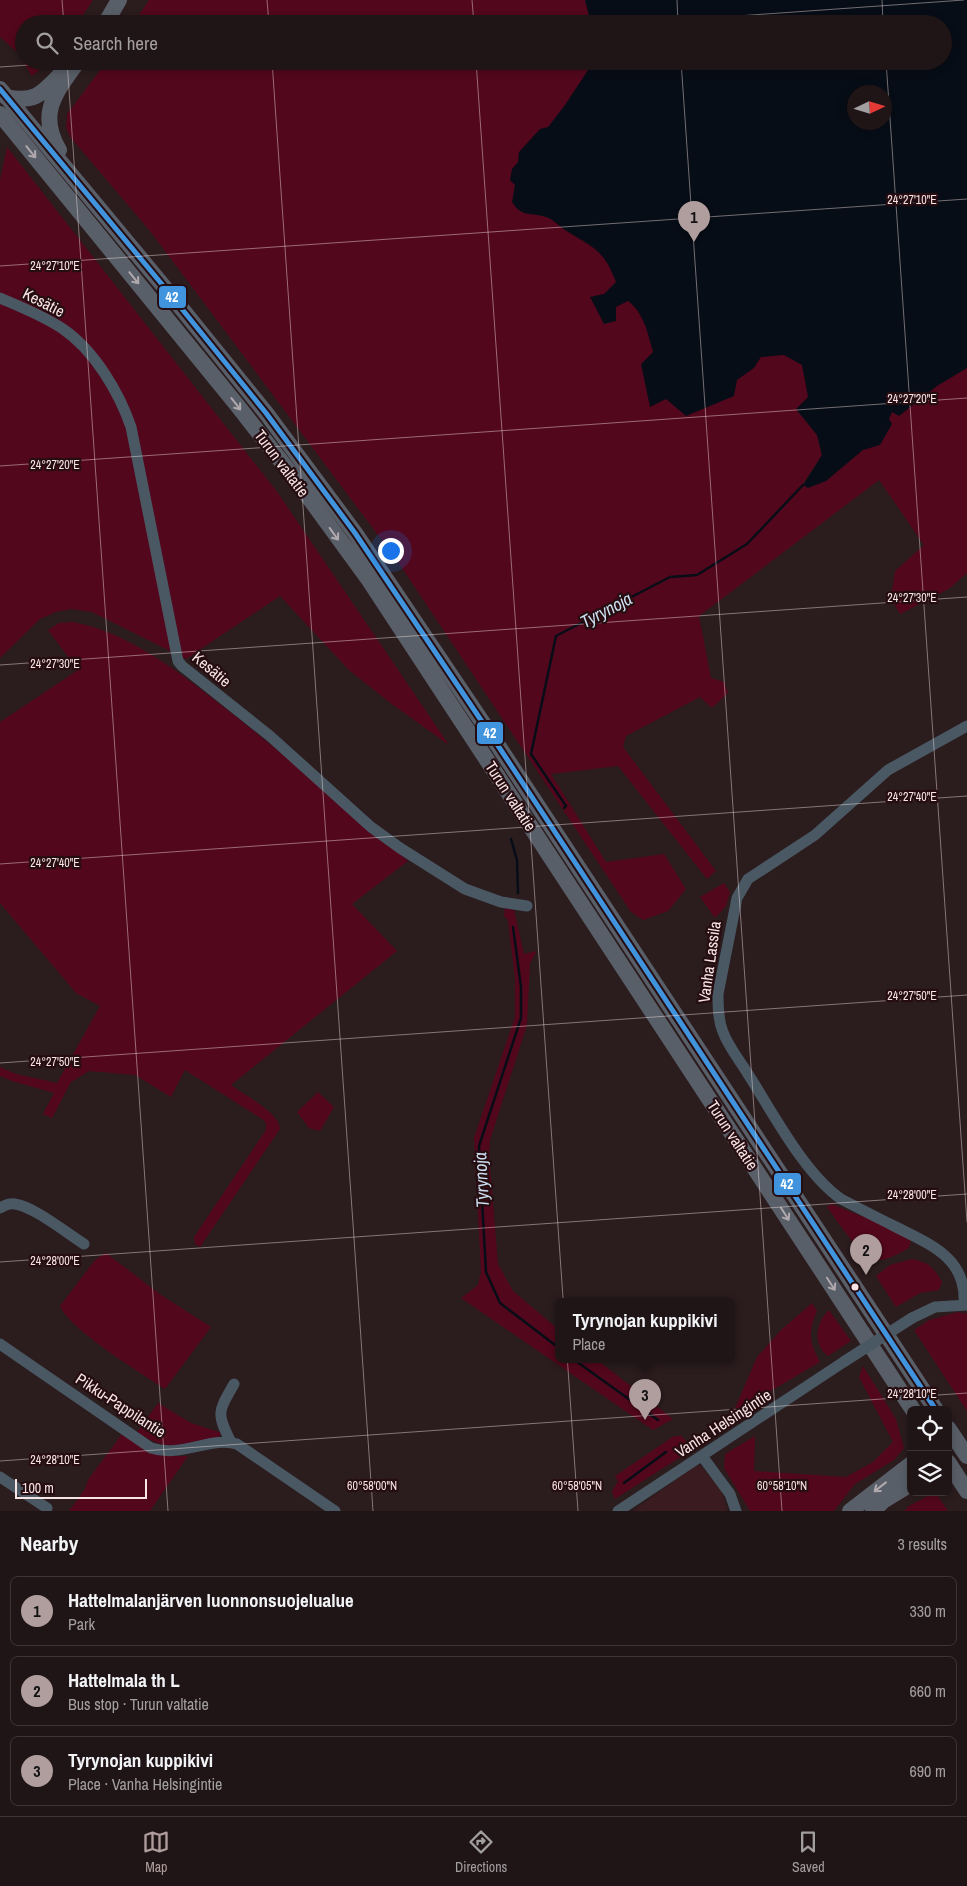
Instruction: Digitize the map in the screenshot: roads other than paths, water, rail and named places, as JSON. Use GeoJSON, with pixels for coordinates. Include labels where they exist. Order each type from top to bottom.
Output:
{"type":"FeatureCollection","features":[{"type":"Feature","properties":{"kind":"highway"},"geometry":{"type":"LineString","coordinates":[[110,15],[119,0]]}},
{"type":"Feature","properties":{"kind":"highway"},"geometry":{"type":"LineString","coordinates":[[3,93],[26,99],[40,94],[66,70]]}},
{"type":"Feature","properties":{"kind":"highway"},"geometry":{"type":"LineString","coordinates":[[71,70],[52,102],[48,122],[52,139],[81,186]]}},
{"type":"Feature","properties":{"kind":"highway","name":"Turun valtatie"},"geometry":{"type":"LineString","coordinates":[[3,93],[266,413],[355,533],[486,727],[933,1406]]}},
{"type":"Feature","properties":{"kind":"highway","name":"Turun valtatie"},"geometry":{"type":"LineString","coordinates":[[0,114],[237,405],[299,484],[369,580],[910,1406]]}},
{"type":"Feature","properties":{"kind":"highway"},"geometry":{"type":"LineString","coordinates":[[952,1434],[967,1456]]}},
{"type":"Feature","properties":{"kind":"highway"},"geometry":{"type":"LineString","coordinates":[[952,1448],[967,1456]]}},
{"type":"Feature","properties":{"kind":"highway"},"geometry":{"type":"LineString","coordinates":[[850,1511],[907,1467]]}},
{"type":"Feature","properties":{"kind":"highway"},"geometry":{"type":"LineString","coordinates":[[952,1469],[959,1482]]}},
{"type":"Feature","properties":{"kind":"highway"},"geometry":{"type":"LineString","coordinates":[[872,1511],[883,1501],[907,1486]]}},
{"type":"Feature","properties":{"kind":"street","name":"Kesätie"},"geometry":{"type":"LineString","coordinates":[[0,298],[62,328],[90,355],[123,405],[133,436],[178,661],[182,666],[270,736],[371,826],[400,848],[465,889],[501,902],[528,906]]}},
{"type":"Feature","properties":{"kind":"street","name":"Vanha Lassila"},"geometry":{"type":"LineString","coordinates":[[966,1305],[960,1275],[945,1254],[927,1242],[841,1199],[830,1192],[814,1175],[774,1116],[723,1033],[718,1000],[737,898],[748,878],[815,835],[888,770],[967,726]]}},
{"type":"Feature","properties":{"kind":"street"},"geometry":{"type":"LineString","coordinates":[[0,1208],[6,1204],[21,1205],[36,1212],[84,1244]]}},
{"type":"Feature","properties":{"kind":"street","name":"Vanha Helsingintie"},"geometry":{"type":"LineString","coordinates":[[618,1511],[912,1318],[935,1307],[966,1305]]}},
{"type":"Feature","properties":{"kind":"street","name":"Pikku-Pappilantie"},"geometry":{"type":"LineString","coordinates":[[0,1344],[151,1448],[175,1451],[231,1442]]}},
{"type":"Feature","properties":{"kind":"street"},"geometry":{"type":"LineString","coordinates":[[234,1384],[222,1404],[219,1414],[222,1426],[231,1442],[237,1444],[335,1511]]}},
{"type":"Feature","properties":{"kind":"street"},"geometry":{"type":"LineString","coordinates":[[702,1456],[730,1494],[736,1511]]}},
{"type":"Feature","properties":{"kind":"street"},"geometry":{"type":"LineString","coordinates":[[0,1477],[47,1508]]}},
{"type":"Feature","properties":{"kind":"waterway","name":"Tyrynoja"},"geometry":{"type":"LineString","coordinates":[[564,808],[566,806],[531,754],[556,636],[670,577],[697,575],[747,544],[803,485]]}},
{"type":"Feature","properties":{"kind":"waterway"},"geometry":{"type":"LineString","coordinates":[[511,839],[517,860],[518,893]]}},
{"type":"Feature","properties":{"kind":"waterway","name":"Tyrynoja"},"geometry":{"type":"LineString","coordinates":[[513,927],[521,987],[521,1018],[479,1146],[486,1272],[500,1303],[555,1345]]}},
{"type":"Feature","properties":{"kind":"waterway","name":"Tyrynoja"},"geometry":{"type":"LineString","coordinates":[[579,1363],[658,1420]]}},
{"type":"Feature","properties":{"kind":"waterway"},"geometry":{"type":"LineString","coordinates":[[624,1483],[666,1452]]}},
{"type":"Feature","properties":{"kind":"place","name":"Hattelmalanjärven luonnonsuojelualue"},"geometry":{"type":"Point","coordinates":[694,242]}},
{"type":"Feature","properties":{"kind":"place","name":"Hattelmala th L"},"geometry":{"type":"Point","coordinates":[866,1275]}},
{"type":"Feature","properties":{"kind":"place","name":"Tyrynojan kuppikivi"},"geometry":{"type":"Point","coordinates":[645,1420]}}]}
